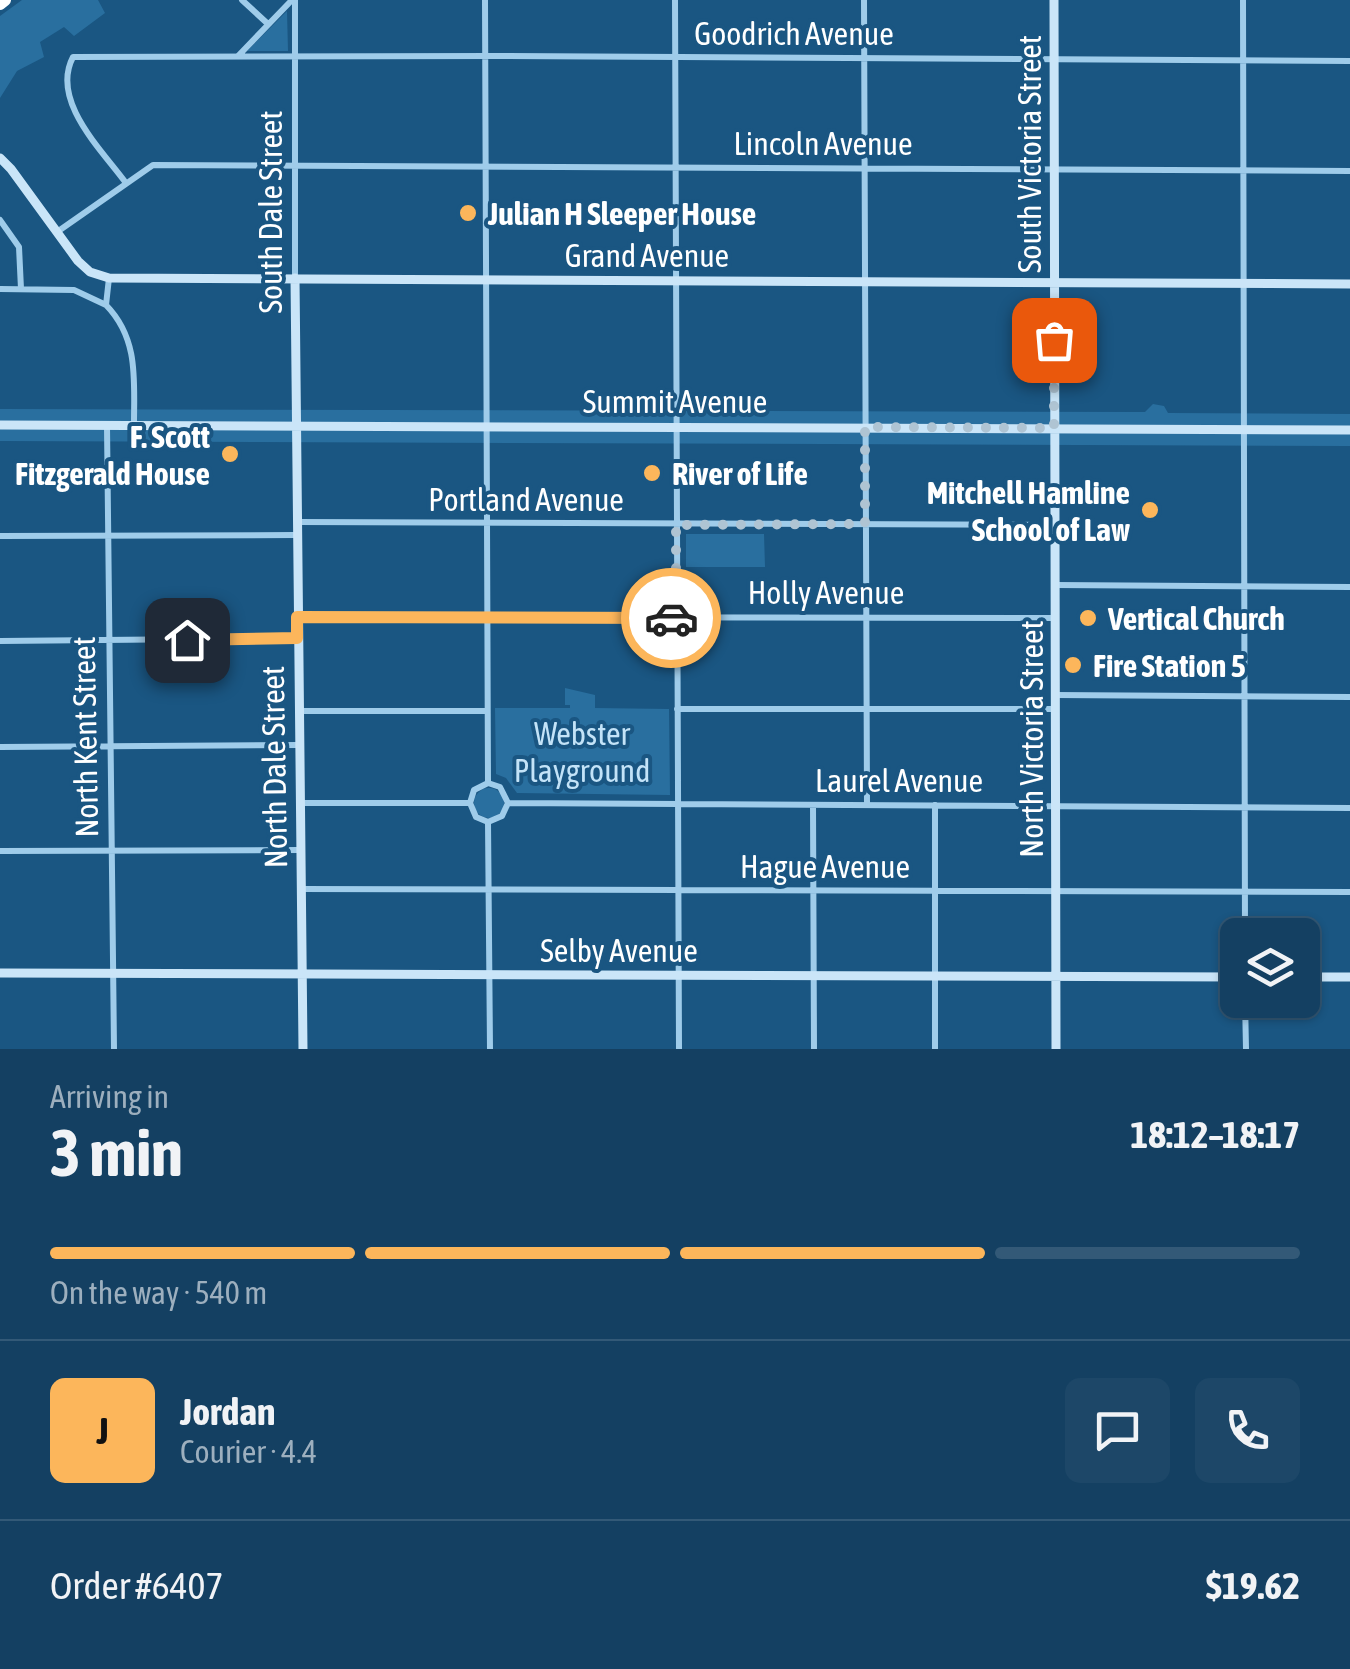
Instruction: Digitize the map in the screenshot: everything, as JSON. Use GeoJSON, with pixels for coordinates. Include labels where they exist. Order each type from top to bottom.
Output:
{"type":"FeatureCollection","features":[{"type":"Feature","properties":{"kind":"street"},"geometry":{"type":"LineString","coordinates":[[242,0],[268,24]]}},
{"type":"Feature","properties":{"kind":"street"},"geometry":{"type":"LineString","coordinates":[[238,56],[294,0]]}},
{"type":"Feature","properties":{"kind":"street","name":"South Dale Street"},"geometry":{"type":"LineString","coordinates":[[294,0],[296,424]]}},
{"type":"Feature","properties":{"kind":"street"},"geometry":{"type":"LineString","coordinates":[[484,0],[488,783]]}},
{"type":"Feature","properties":{"kind":"street"},"geometry":{"type":"LineString","coordinates":[[674,0],[679,1049]]}},
{"type":"Feature","properties":{"kind":"street"},"geometry":{"type":"LineString","coordinates":[[864,0],[868,806]]}},
{"type":"Feature","properties":{"kind":"street","name":"South Victoria Street"},"geometry":{"type":"LineString","coordinates":[[1054,0],[1054,428]]}},
{"type":"Feature","properties":{"kind":"street"},"geometry":{"type":"LineString","coordinates":[[1242,0],[1245,918]]}},
{"type":"Feature","properties":{"kind":"street","name":"Goodrich Avenue"},"geometry":{"type":"LineString","coordinates":[[126,183],[69,102],[70,59],[76,56],[1350,60]]}},
{"type":"Feature","properties":{"kind":"street"},"geometry":{"type":"LineString","coordinates":[[0,158],[83,267],[109,278],[106,305]]}},
{"type":"Feature","properties":{"kind":"street","name":"Lincoln Avenue"},"geometry":{"type":"LineString","coordinates":[[58,232],[152,165],[1350,172]]}},
{"type":"Feature","properties":{"kind":"street"},"geometry":{"type":"LineString","coordinates":[[0,220],[20,247],[21,289]]}},
{"type":"Feature","properties":{"kind":"street","name":"Grand Avenue"},"geometry":{"type":"LineString","coordinates":[[109,278],[1350,284]]}},
{"type":"Feature","properties":{"kind":"street"},"geometry":{"type":"LineString","coordinates":[[0,289],[74,290],[106,305],[131,343],[134,424]]}},
{"type":"Feature","properties":{"kind":"street","name":"North Kent Street"},"geometry":{"type":"LineString","coordinates":[[107,424],[114,1049]]}},
{"type":"Feature","properties":{"kind":"street","name":"North Dale Street"},"geometry":{"type":"LineString","coordinates":[[296,424],[302,1049]]}},
{"type":"Feature","properties":{"kind":"street","name":"Summit Avenue"},"geometry":{"type":"LineString","coordinates":[[0,425],[1350,430]]}},
{"type":"Feature","properties":{"kind":"street","name":"North Victoria Street"},"geometry":{"type":"LineString","coordinates":[[1054,428],[1056,1049]]}},
{"type":"Feature","properties":{"kind":"street","name":"Portland Avenue"},"geometry":{"type":"LineString","coordinates":[[296,522],[1055,525]]}},
{"type":"Feature","properties":{"kind":"street"},"geometry":{"type":"LineString","coordinates":[[0,536],[296,534]]}},
{"type":"Feature","properties":{"kind":"street"},"geometry":{"type":"LineString","coordinates":[[1055,585],[1350,587]]}},
{"type":"Feature","properties":{"kind":"street","name":"Holly Avenue"},"geometry":{"type":"LineString","coordinates":[[297,617],[1056,618]]}},
{"type":"Feature","properties":{"kind":"street"},"geometry":{"type":"LineString","coordinates":[[0,641],[297,638]]}},
{"type":"Feature","properties":{"kind":"street"},"geometry":{"type":"LineString","coordinates":[[1055,695],[1350,698]]}},
{"type":"Feature","properties":{"kind":"street"},"geometry":{"type":"LineString","coordinates":[[676,709],[1055,710]]}},
{"type":"Feature","properties":{"kind":"street"},"geometry":{"type":"LineString","coordinates":[[298,710],[487,711]]}},
{"type":"Feature","properties":{"kind":"street"},"geometry":{"type":"LineString","coordinates":[[0,747],[298,745]]}},
{"type":"Feature","properties":{"kind":"street"},"geometry":{"type":"LineString","coordinates":[[488,783],[500,787],[508,803],[502,816],[488,822],[476,817],[470,803],[474,790],[488,783]]}},
{"type":"Feature","properties":{"kind":"street"},"geometry":{"type":"LineString","coordinates":[[299,804],[470,803]]}},
{"type":"Feature","properties":{"kind":"street","name":"Laurel Avenue"},"geometry":{"type":"LineString","coordinates":[[508,803],[1350,808]]}},
{"type":"Feature","properties":{"kind":"street"},"geometry":{"type":"LineString","coordinates":[[814,805],[814,1049]]}},
{"type":"Feature","properties":{"kind":"street"},"geometry":{"type":"LineString","coordinates":[[935,806],[935,1049]]}},
{"type":"Feature","properties":{"kind":"street"},"geometry":{"type":"LineString","coordinates":[[488,822],[490,1049]]}},
{"type":"Feature","properties":{"kind":"street"},"geometry":{"type":"LineString","coordinates":[[0,851],[300,850]]}},
{"type":"Feature","properties":{"kind":"street","name":"Hague Avenue"},"geometry":{"type":"LineString","coordinates":[[300,889],[1350,892]]}},
{"type":"Feature","properties":{"kind":"street","name":"Selby Avenue"},"geometry":{"type":"LineString","coordinates":[[0,973],[1220,977]]}},
{"type":"Feature","properties":{"kind":"street"},"geometry":{"type":"LineString","coordinates":[[1320,977],[1350,977]]}},
{"type":"Feature","properties":{"kind":"street"},"geometry":{"type":"LineString","coordinates":[[1246,1018],[1246,1049]]}},
{"type":"Feature","properties":{"kind":"green space"},"geometry":{"type":"Polygon","coordinates":[[[22,0],[98,0],[105,13],[74,36],[64,27],[40,42],[44,57],[17,71],[0,98],[0,16],[22,0]]]}},
{"type":"Feature","properties":{"kind":"green space"},"geometry":{"type":"Polygon","coordinates":[[[287,11],[288,51],[247,51],[287,11]]]}},
{"type":"Feature","properties":{"kind":"green space"},"geometry":{"type":"Polygon","coordinates":[[[1153,404],[1164,406],[1168,413],[1350,414],[1350,446],[0,441],[0,409],[1145,412],[1153,404]]]}},
{"type":"Feature","properties":{"kind":"green space"},"geometry":{"type":"Polygon","coordinates":[[[686,534],[764,534],[765,567],[686,567],[686,534]]]}},
{"type":"Feature","properties":{"kind":"green space","name":"Webster Playground"},"geometry":{"type":"Polygon","coordinates":[[[565,688],[595,695],[595,708],[669,709],[670,795],[517,793],[506,778],[496,774],[495,708],[570,708],[565,705],[565,688]]]}},
{"type":"Feature","properties":{"kind":"green space"},"geometry":{"type":"Polygon","coordinates":[[[489,788],[503,797],[504,803],[495,817],[489,818],[475,809],[474,803],[483,789],[489,788]]]}},
{"type":"Feature","properties":{"kind":"way so far"},"geometry":{"type":"LineString","coordinates":[[671,618],[676,617],[676,525],[865,524],[865,427],[1054,428],[1054,340]]}},
{"type":"Feature","properties":{"kind":"place","name":"Julian H Sleeper House"},"geometry":{"type":"Point","coordinates":[468,213]}},
{"type":"Feature","properties":{"kind":"place","name":"F. Scott Fitzgerald House"},"geometry":{"type":"Point","coordinates":[230,454]}},
{"type":"Feature","properties":{"kind":"place","name":"River of Life"},"geometry":{"type":"Point","coordinates":[652,473]}},
{"type":"Feature","properties":{"kind":"place","name":"Mitchell Hamline School of Law"},"geometry":{"type":"Point","coordinates":[1150,510]}},
{"type":"Feature","properties":{"kind":"place","name":"Vertical Church"},"geometry":{"type":"Point","coordinates":[1088,618]}},
{"type":"Feature","properties":{"kind":"place","name":"Fire Station 5"},"geometry":{"type":"Point","coordinates":[1073,665]}},
{"type":"Feature","properties":{"kind":"route"},"geometry":{"type":"LineString","coordinates":[[187,640],[297,638],[297,617],[671,618]]}}]}
